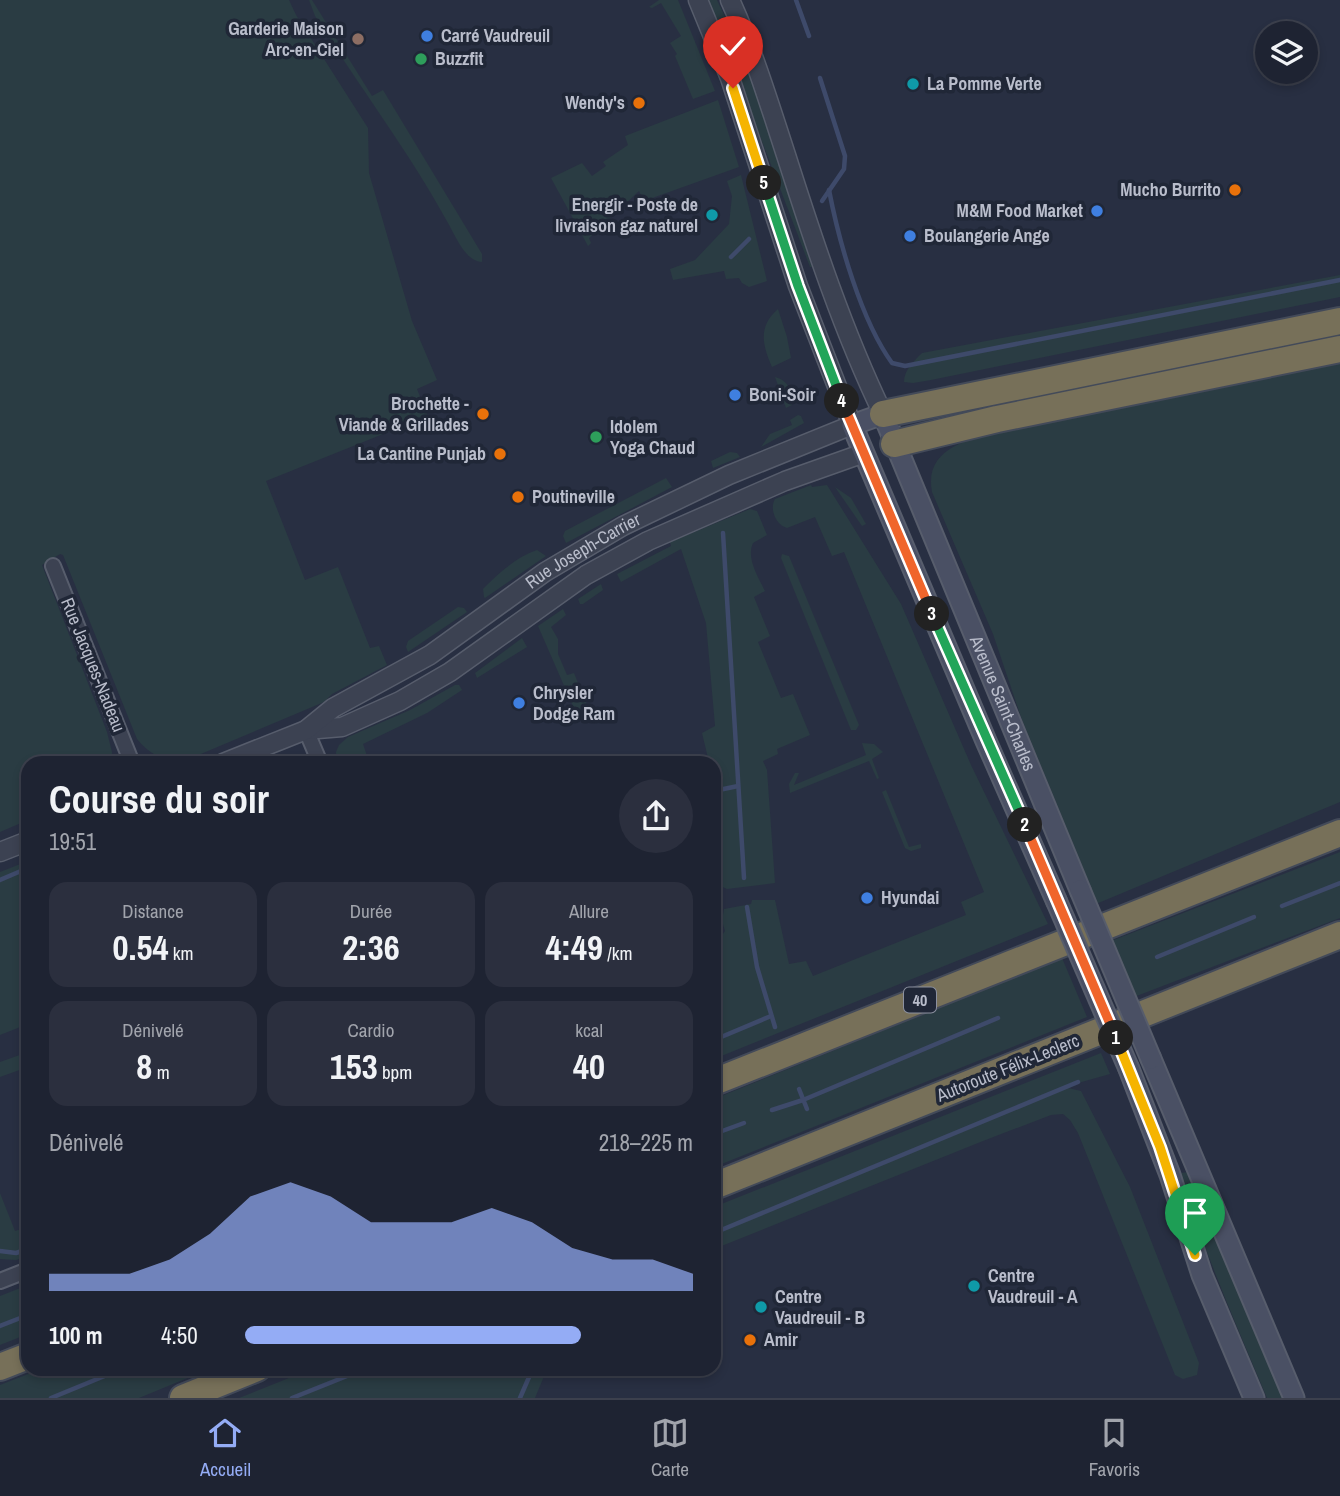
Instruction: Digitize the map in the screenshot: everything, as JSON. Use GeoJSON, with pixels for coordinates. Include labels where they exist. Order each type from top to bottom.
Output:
{"type":"FeatureCollection","features":[{"type":"Feature","properties":{"kind":"highway"},"geometry":{"type":"LineString","coordinates":[[883,414],[1340,321]]}},
{"type":"Feature","properties":{"kind":"highway"},"geometry":{"type":"LineString","coordinates":[[894,444],[997,419],[1340,349]]}},
{"type":"Feature","properties":{"kind":"highway","name":"40"},"geometry":{"type":"LineString","coordinates":[[721,1079],[1340,832]]}},
{"type":"Feature","properties":{"kind":"highway","name":"Autoroute Félix-Leclerc"},"geometry":{"type":"LineString","coordinates":[[721,1183],[1340,935]]}},
{"type":"Feature","properties":{"kind":"highway"},"geometry":{"type":"LineString","coordinates":[[0,1367],[21,1359]]}},
{"type":"Feature","properties":{"kind":"highway"},"geometry":{"type":"LineString","coordinates":[[183,1398],[237,1376]]}},
{"type":"Feature","properties":{"kind":"main road","name":"Rue Joseph-Carrier"},"geometry":{"type":"LineString","coordinates":[[852,425],[883,414]]}},
{"type":"Feature","properties":{"kind":"main road","name":"Avenue Saint-Charles"},"geometry":{"type":"LineString","coordinates":[[883,414],[1294,1398]]}},
{"type":"Feature","properties":{"kind":"main road","name":"Avenue Saint-Charles"},"geometry":{"type":"LineString","coordinates":[[852,425],[1129,1069],[1170,1175],[1202,1275],[1254,1398]]}},
{"type":"Feature","properties":{"kind":"main road","name":"Rue Joseph-Carrier"},"geometry":{"type":"LineString","coordinates":[[864,453],[894,444]]}},
{"type":"Feature","properties":{"kind":"street","name":"Avenue Saint-Charles"},"geometry":{"type":"LineString","coordinates":[[698,0],[730,78],[798,286],[852,425]]}},
{"type":"Feature","properties":{"kind":"street","name":"Avenue Saint-Charles"},"geometry":{"type":"LineString","coordinates":[[730,0],[760,76],[835,301],[856,356],[883,414]]}},
{"type":"Feature","properties":{"kind":"street","name":"Rue Joseph-Carrier"},"geometry":{"type":"LineString","coordinates":[[306,730],[333,708],[430,655],[545,572],[623,526],[729,475],[852,425]]}},
{"type":"Feature","properties":{"kind":"street","name":"Rue Joseph-Carrier"},"geometry":{"type":"LineString","coordinates":[[241,756],[306,730],[342,727],[401,701],[450,672],[592,572],[648,541],[758,492],[864,453]]}},
{"type":"Feature","properties":{"kind":"street","name":"Rue Jacques-Nadeau"},"geometry":{"type":"LineString","coordinates":[[53,566],[129,756]]}},
{"type":"Feature","properties":{"kind":"street"},"geometry":{"type":"LineString","coordinates":[[306,730],[317,756]]}},
{"type":"Feature","properties":{"kind":"street"},"geometry":{"type":"LineString","coordinates":[[0,852],[21,844]]}},
{"type":"Feature","properties":{"kind":"street"},"geometry":{"type":"LineString","coordinates":[[0,1281],[21,1273]]}},
{"type":"Feature","properties":{"kind":"shaded area"},"geometry":{"type":"Polygon","coordinates":[[[0,0],[289,0],[368,128],[369,173],[412,321],[437,380],[417,389],[428,416],[266,481],[305,580],[338,567],[370,648],[379,646],[387,665],[332,694],[324,702],[196,756],[158,756],[137,739],[63,555],[60,554],[42,565],[107,732],[112,756],[21,756],[21,823],[0,832],[0,0]]]}},
{"type":"Feature","properties":{"kind":"shaded area"},"geometry":{"type":"Polygon","coordinates":[[[309,0],[312,0],[372,96],[383,90],[482,254],[482,262],[476,261],[462,247],[417,171],[315,16],[309,0]]]}},
{"type":"Feature","properties":{"kind":"shaded area"},"geometry":{"type":"Polygon","coordinates":[[[659,0],[678,0],[715,91],[693,99],[675,56],[677,54],[670,43],[681,36],[661,3],[649,7],[659,0]]]}},
{"type":"Feature","properties":{"kind":"shaded area"},"geometry":{"type":"Polygon","coordinates":[[[708,0],[717,0],[745,60],[812,267],[810,267],[708,0]]]}},
{"type":"Feature","properties":{"kind":"shaded area"},"geometry":{"type":"Polygon","coordinates":[[[718,100],[739,167],[644,201],[639,191],[589,238],[591,243],[588,246],[551,178],[582,163],[592,176],[606,166],[603,162],[628,145],[625,136],[718,100]]]}},
{"type":"Feature","properties":{"kind":"shaded area"},"geometry":{"type":"Polygon","coordinates":[[[741,175],[767,281],[749,287],[739,278],[726,279],[724,271],[673,280],[670,269],[695,260],[729,224],[732,196],[727,181],[741,175]]]}},
{"type":"Feature","properties":{"kind":"shaded area"},"geometry":{"type":"Polygon","coordinates":[[[1340,275],[1340,297],[931,380],[904,382],[908,370],[922,353],[1340,275]]]}},
{"type":"Feature","properties":{"kind":"shaded area"},"geometry":{"type":"Polygon","coordinates":[[[778,309],[791,358],[772,367],[764,344],[764,330],[778,309]]]}},
{"type":"Feature","properties":{"kind":"shaded area"},"geometry":{"type":"Polygon","coordinates":[[[1340,361],[1340,802],[1096,904],[1022,720],[993,634],[932,492],[931,477],[934,466],[950,449],[998,430],[1340,361]]]}},
{"type":"Feature","properties":{"kind":"shaded area"},"geometry":{"type":"Polygon","coordinates":[[[775,377],[783,381],[791,391],[792,405],[786,408],[775,377]]]}},
{"type":"Feature","properties":{"kind":"shaded area"},"geometry":{"type":"Polygon","coordinates":[[[798,415],[804,423],[761,447],[770,434],[792,425],[790,420],[798,415]]]}},
{"type":"Feature","properties":{"kind":"shaded area"},"geometry":{"type":"Polygon","coordinates":[[[730,452],[737,453],[740,457],[713,468],[711,461],[730,452]]]}},
{"type":"Feature","properties":{"kind":"shaded area"},"geometry":{"type":"Polygon","coordinates":[[[666,478],[672,487],[566,543],[563,536],[565,531],[666,478]]]}},
{"type":"Feature","properties":{"kind":"shaded area"},"geometry":{"type":"Polygon","coordinates":[[[811,485],[827,485],[901,604],[971,765],[1048,924],[721,1056],[721,936],[725,931],[722,921],[724,909],[751,904],[752,900],[775,900],[789,964],[806,961],[813,976],[966,915],[961,902],[984,892],[844,552],[832,556],[815,517],[787,528],[780,524],[773,507],[775,499],[811,485]]]}},
{"type":"Feature","properties":{"kind":"shaded area"},"geometry":{"type":"Polygon","coordinates":[[[835,487],[851,498],[866,524],[862,526],[835,487]]]}},
{"type":"Feature","properties":{"kind":"shaded area"},"geometry":{"type":"Polygon","coordinates":[[[750,509],[757,511],[767,535],[753,543],[751,549],[754,567],[765,591],[754,597],[770,636],[758,642],[781,698],[793,694],[810,735],[777,749],[778,754],[763,761],[767,770],[775,883],[727,889],[721,886],[721,756],[708,756],[702,733],[715,726],[706,623],[681,549],[621,582],[617,574],[671,546],[670,542],[750,509]]]}},
{"type":"Feature","properties":{"kind":"shaded area"},"geometry":{"type":"Polygon","coordinates":[[[537,550],[546,556],[484,597],[483,589],[501,572],[537,550]]]}},
{"type":"Feature","properties":{"kind":"shaded area"},"geometry":{"type":"Polygon","coordinates":[[[782,554],[789,556],[859,725],[856,730],[851,730],[781,558],[782,554]]]}},
{"type":"Feature","properties":{"kind":"shaded area"},"geometry":{"type":"Polygon","coordinates":[[[601,584],[603,590],[580,604],[578,599],[601,584]]]}},
{"type":"Feature","properties":{"kind":"shaded area"},"geometry":{"type":"Polygon","coordinates":[[[458,607],[467,612],[408,652],[408,641],[458,607]]]}},
{"type":"Feature","properties":{"kind":"shaded area"},"geometry":{"type":"Polygon","coordinates":[[[563,609],[566,615],[551,627],[558,639],[558,654],[567,675],[574,673],[591,716],[579,720],[538,626],[563,609]]]}},
{"type":"Feature","properties":{"kind":"shaded area"},"geometry":{"type":"Polygon","coordinates":[[[522,638],[527,647],[477,678],[475,673],[522,638]]]}},
{"type":"Feature","properties":{"kind":"shaded area"},"geometry":{"type":"Polygon","coordinates":[[[455,685],[459,685],[462,690],[427,713],[363,744],[367,756],[336,756],[339,745],[348,737],[410,710],[455,685]]]}},
{"type":"Feature","properties":{"kind":"shaded area"},"geometry":{"type":"Polygon","coordinates":[[[862,743],[874,744],[883,752],[872,759],[879,778],[877,779],[869,761],[790,793],[789,784],[795,773],[799,773],[794,785],[866,755],[862,743]]]}},
{"type":"Feature","properties":{"kind":"shaded area"},"geometry":{"type":"Polygon","coordinates":[[[886,790],[909,847],[921,844],[921,848],[911,851],[905,848],[882,792],[886,790]]]}},
{"type":"Feature","properties":{"kind":"shaded area"},"geometry":{"type":"Polygon","coordinates":[[[1340,852],[1340,918],[1134,997],[1111,941],[1340,852]]]}},
{"type":"Feature","properties":{"kind":"shaded area"},"geometry":{"type":"Polygon","coordinates":[[[21,864],[21,1027],[0,1035],[0,872],[21,864]]]}},
{"type":"Feature","properties":{"kind":"shaded area"},"geometry":{"type":"Polygon","coordinates":[[[1062,958],[1087,1017],[721,1164],[721,1096],[1062,958]]]}},
{"type":"Feature","properties":{"kind":"shaded area"},"geometry":{"type":"Polygon","coordinates":[[[1101,1053],[1110,1074],[1064,1087],[1081,1091],[1130,1187],[1199,1363],[1197,1375],[1183,1379],[1175,1375],[1078,1133],[1063,1114],[1051,1115],[983,1141],[721,1246],[721,1204],[1101,1053]]]}},
{"type":"Feature","properties":{"kind":"shaded area"},"geometry":{"type":"Polygon","coordinates":[[[21,1054],[21,1070],[0,1077],[0,1062],[21,1054]]]}},
{"type":"Feature","properties":{"kind":"shaded area"},"geometry":{"type":"Polygon","coordinates":[[[1189,1172],[1284,1398],[1267,1398],[1209,1259],[1189,1202],[1180,1173],[1189,1172]]]}},
{"type":"Feature","properties":{"kind":"shaded area"},"geometry":{"type":"Polygon","coordinates":[[[0,1193],[15,1231],[21,1229],[21,1258],[0,1259],[0,1193]]]}},
{"type":"Feature","properties":{"kind":"shaded area"},"geometry":{"type":"Polygon","coordinates":[[[21,1288],[21,1337],[0,1345],[0,1296],[21,1288]]]}},
{"type":"Feature","properties":{"kind":"shaded area"},"geometry":{"type":"Polygon","coordinates":[[[23,1376],[192,1376],[139,1398],[0,1398],[0,1385],[23,1376]]]}},
{"type":"Feature","properties":{"kind":"shaded area"},"geometry":{"type":"Polygon","coordinates":[[[294,1376],[544,1376],[535,1398],[239,1398],[294,1376]]]}},
{"type":"Feature","properties":{"kind":"waterway"},"geometry":{"type":"LineString","coordinates":[[796,0],[809,36]]}},
{"type":"Feature","properties":{"kind":"waterway"},"geometry":{"type":"LineString","coordinates":[[820,78],[845,156],[844,169],[822,201]]}},
{"type":"Feature","properties":{"kind":"waterway"},"geometry":{"type":"LineString","coordinates":[[829,190],[845,256],[870,325],[892,363],[905,366],[1340,280]]}},
{"type":"Feature","properties":{"kind":"waterway"},"geometry":{"type":"LineString","coordinates":[[731,257],[749,239]]}},
{"type":"Feature","properties":{"kind":"waterway"},"geometry":{"type":"LineString","coordinates":[[723,533],[744,878]]}},
{"type":"Feature","properties":{"kind":"waterway"},"geometry":{"type":"LineString","coordinates":[[721,790],[738,786]]}},
{"type":"Feature","properties":{"kind":"waterway"},"geometry":{"type":"LineString","coordinates":[[0,880],[21,871]]}},
{"type":"Feature","properties":{"kind":"waterway"},"geometry":{"type":"LineString","coordinates":[[1282,906],[1340,883]]}},
{"type":"Feature","properties":{"kind":"waterway"},"geometry":{"type":"LineString","coordinates":[[747,907],[757,967],[775,1027]]}},
{"type":"Feature","properties":{"kind":"waterway"},"geometry":{"type":"LineString","coordinates":[[1157,957],[1254,917]]}},
{"type":"Feature","properties":{"kind":"waterway"},"geometry":{"type":"LineString","coordinates":[[721,1037],[771,1016]]}},
{"type":"Feature","properties":{"kind":"waterway"},"geometry":{"type":"LineString","coordinates":[[772,1110],[803,1100],[998,1018]]}},
{"type":"Feature","properties":{"kind":"waterway"},"geometry":{"type":"LineString","coordinates":[[721,1230],[1078,1082]]}},
{"type":"Feature","properties":{"kind":"waterway"},"geometry":{"type":"LineString","coordinates":[[799,1089],[807,1109]]}},
{"type":"Feature","properties":{"kind":"waterway"},"geometry":{"type":"LineString","coordinates":[[721,1131],[744,1123]]}},
{"type":"Feature","properties":{"kind":"waterway"},"geometry":{"type":"LineString","coordinates":[[0,1251],[21,1251]]}},
{"type":"Feature","properties":{"kind":"waterway"},"geometry":{"type":"LineString","coordinates":[[0,1326],[21,1318]]}},
{"type":"Feature","properties":{"kind":"waterway"},"geometry":{"type":"LineString","coordinates":[[51,1398],[105,1376]]}},
{"type":"Feature","properties":{"kind":"waterway"},"geometry":{"type":"LineString","coordinates":[[292,1398],[347,1376]]}},
{"type":"Feature","properties":{"kind":"waterway"},"geometry":{"type":"LineString","coordinates":[[520,1398],[530,1376]]}},
{"type":"Feature","properties":{"kind":"place","name":"Carré Vaudreuil"},"geometry":{"type":"Point","coordinates":[427,36]}},
{"type":"Feature","properties":{"kind":"place","name":"Garderie Maison Arc-en-Ciel"},"geometry":{"type":"Point","coordinates":[358,39]}},
{"type":"Feature","properties":{"kind":"place","name":"Buzzfit"},"geometry":{"type":"Point","coordinates":[421,59]}},
{"type":"Feature","properties":{"kind":"place","name":"La Pomme Verte"},"geometry":{"type":"Point","coordinates":[913,84]}},
{"type":"Feature","properties":{"kind":"place","name":"Wendy's"},"geometry":{"type":"Point","coordinates":[639,103]}},
{"type":"Feature","properties":{"kind":"place","name":"Mucho Burrito"},"geometry":{"type":"Point","coordinates":[1235,190]}},
{"type":"Feature","properties":{"kind":"place","name":"M&M Food Market"},"geometry":{"type":"Point","coordinates":[1097,211]}},
{"type":"Feature","properties":{"kind":"place","name":"Energir - Poste de livraison gaz naturel"},"geometry":{"type":"Point","coordinates":[712,215]}},
{"type":"Feature","properties":{"kind":"place","name":"Boulangerie Ange"},"geometry":{"type":"Point","coordinates":[910,236]}},
{"type":"Feature","properties":{"kind":"place","name":"Boni-Soir"},"geometry":{"type":"Point","coordinates":[735,395]}},
{"type":"Feature","properties":{"kind":"place","name":"Brochette - Viande & Grillades"},"geometry":{"type":"Point","coordinates":[483,414]}},
{"type":"Feature","properties":{"kind":"place","name":"Idolem Yoga Chaud"},"geometry":{"type":"Point","coordinates":[596,437]}},
{"type":"Feature","properties":{"kind":"place","name":"La Cantine Punjab"},"geometry":{"type":"Point","coordinates":[500,454]}},
{"type":"Feature","properties":{"kind":"place","name":"Poutineville"},"geometry":{"type":"Point","coordinates":[518,497]}},
{"type":"Feature","properties":{"kind":"place","name":"Chrysler Dodge Ram"},"geometry":{"type":"Point","coordinates":[519,703]}},
{"type":"Feature","properties":{"kind":"place","name":"Hyundai"},"geometry":{"type":"Point","coordinates":[867,898]}},
{"type":"Feature","properties":{"kind":"place","name":"Centre Vaudreuil - A"},"geometry":{"type":"Point","coordinates":[974,1286]}},
{"type":"Feature","properties":{"kind":"place","name":"Centre Vaudreuil - B"},"geometry":{"type":"Point","coordinates":[761,1307]}},
{"type":"Feature","properties":{"kind":"place","name":"Amir"},"geometry":{"type":"Point","coordinates":[750,1340]}},
{"type":"Feature","properties":{"kind":"route"},"geometry":{"type":"LineString","coordinates":[[733,88],[798,286],[839,394],[1129,1069],[1170,1175],[1195,1255]]}}]}
